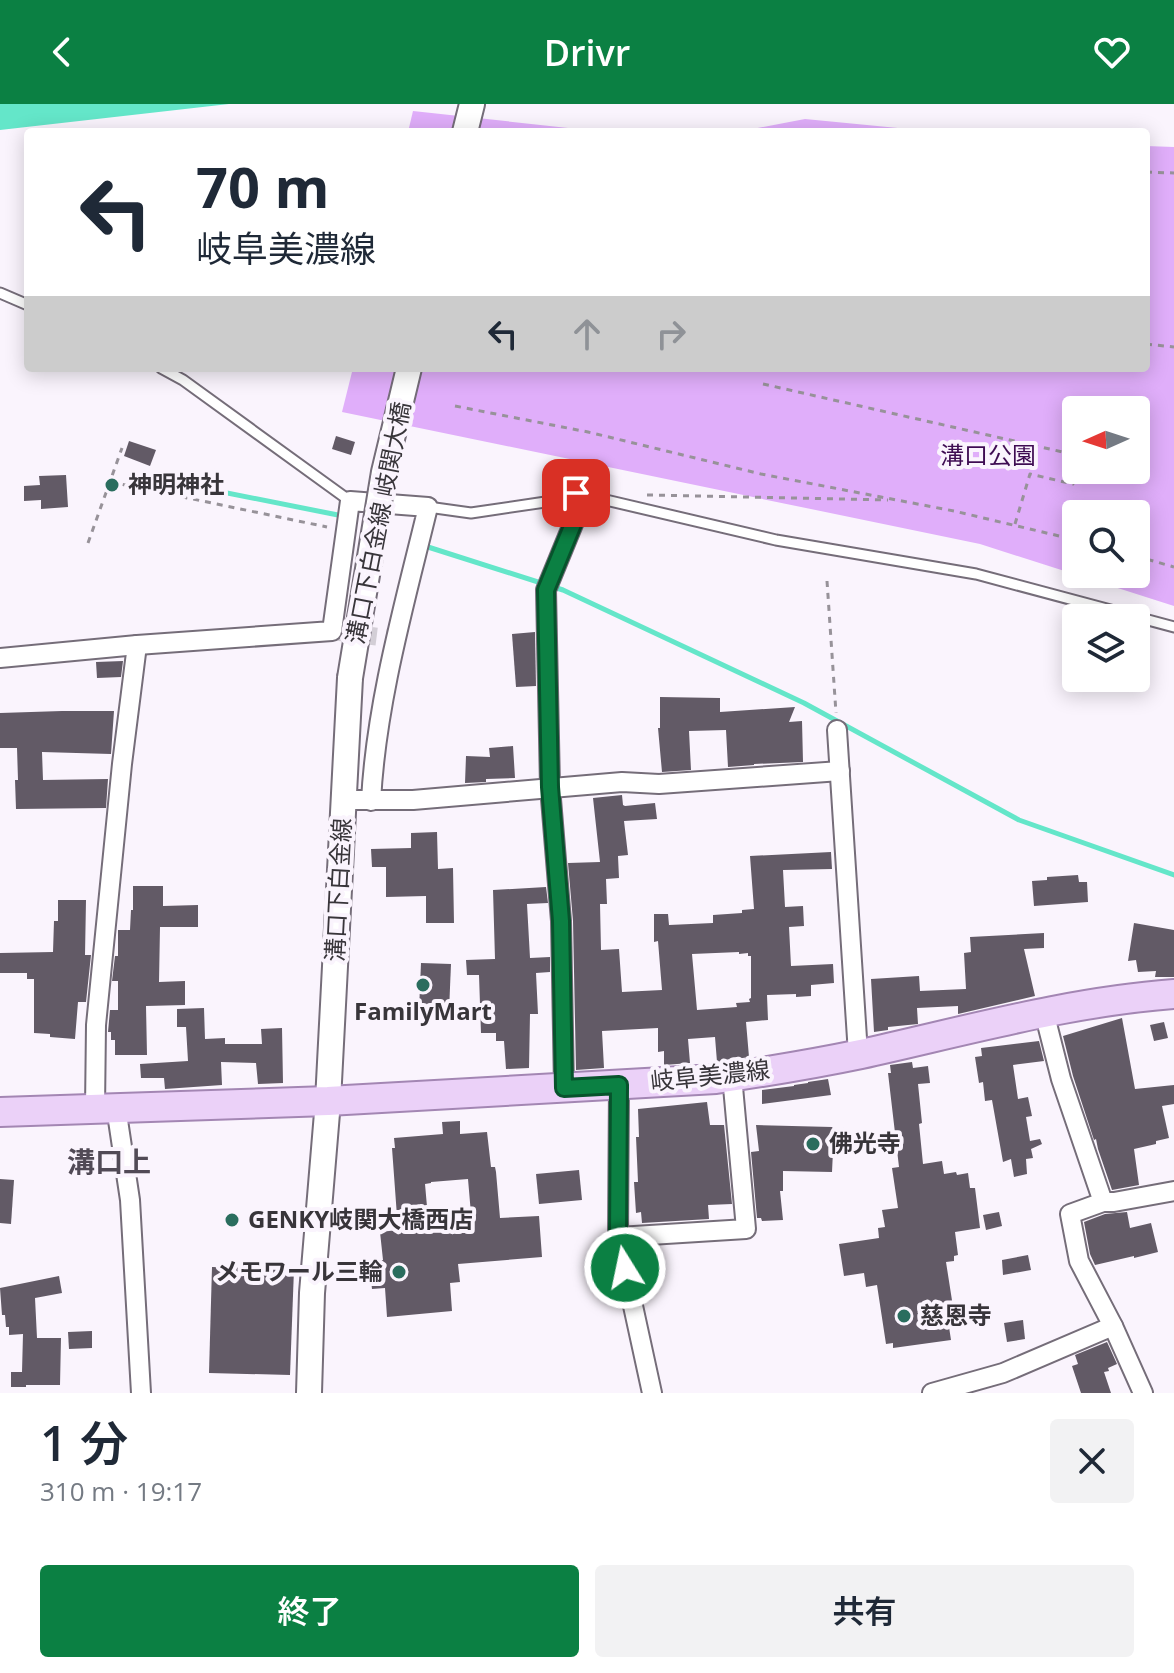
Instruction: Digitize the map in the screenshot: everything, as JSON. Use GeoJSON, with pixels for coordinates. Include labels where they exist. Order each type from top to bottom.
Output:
{"type":"FeatureCollection","features":[{"type":"Feature","properties":{"kind":"main road"},"geometry":{"type":"LineString","coordinates":[[466,128],[472,104]]}},
{"type":"Feature","properties":{"kind":"main road","name":"溝口下白金線 岐関大橋"},"geometry":{"type":"LineString","coordinates":[[350,678],[384,472],[408,372]]}},
{"type":"Feature","properties":{"kind":"main road","name":"溝口下白金線"},"geometry":{"type":"LineString","coordinates":[[309,1393],[312,1293],[328,1101],[350,678]]}},
{"type":"Feature","properties":{"kind":"main road","name":"岐阜美濃線"},"geometry":{"type":"LineString","coordinates":[[0,1112],[328,1101],[732,1076],[858,1054],[1044,1012],[1128,997],[1174,994]]}},
{"type":"Feature","properties":{"kind":"street"},"geometry":{"type":"LineString","coordinates":[[564,1088],[561,921],[550,787],[548,584],[580,507],[576,493]]}},
{"type":"Feature","properties":{"kind":"street"},"geometry":{"type":"LineString","coordinates":[[0,658],[332,631],[350,501],[428,507],[396,639],[373,764],[371,801]]}},
{"type":"Feature","properties":{"kind":"street"},"geometry":{"type":"LineString","coordinates":[[137,645],[96,1025],[106,1107],[130,1200],[141,1393]]}},
{"type":"Feature","properties":{"kind":"street"},"geometry":{"type":"LineString","coordinates":[[837,722],[858,1054]]}},
{"type":"Feature","properties":{"kind":"street"},"geometry":{"type":"LineString","coordinates":[[344,800],[413,800],[622,782],[659,784],[840,771]]}},
{"type":"Feature","properties":{"kind":"street"},"geometry":{"type":"LineString","coordinates":[[1044,1012],[1061,1079],[1103,1202]]}},
{"type":"Feature","properties":{"kind":"street"},"geometry":{"type":"LineString","coordinates":[[618,1237],[746,1229],[732,1076]]}},
{"type":"Feature","properties":{"kind":"street"},"geometry":{"type":"LineString","coordinates":[[619,1085],[618,1237],[652,1393]]}},
{"type":"Feature","properties":{"kind":"street"},"geometry":{"type":"LineString","coordinates":[[1143,1393],[1079,1261],[1070,1214],[1103,1202],[1174,1191]]}},
{"type":"Feature","properties":{"kind":"street"},"geometry":{"type":"LineString","coordinates":[[932,1393],[1003,1373],[1113,1326]]}},
{"type":"Feature","properties":{"kind":"street"},"geometry":{"type":"LineString","coordinates":[[1003,1373],[1005,1393]]}},
{"type":"Feature","properties":{"kind":"lane"},"geometry":{"type":"LineString","coordinates":[[0,293],[24,303]]}},
{"type":"Feature","properties":{"kind":"lane"},"geometry":{"type":"LineString","coordinates":[[168,372],[350,501]]}},
{"type":"Feature","properties":{"kind":"lane"},"geometry":{"type":"LineString","coordinates":[[428,507],[471,513],[559,500],[576,493],[776,540],[976,574],[1174,627]]}},
{"type":"Feature","properties":{"kind":"path"},"geometry":{"type":"LineString","coordinates":[[1150,172],[1174,173]]}},
{"type":"Feature","properties":{"kind":"path"},"geometry":{"type":"LineString","coordinates":[[1150,344],[1174,347]]}},
{"type":"Feature","properties":{"kind":"path"},"geometry":{"type":"LineString","coordinates":[[763,384],[1062,452]]}},
{"type":"Feature","properties":{"kind":"path"},"geometry":{"type":"LineString","coordinates":[[455,406],[588,432],[761,474],[899,500],[1062,537]]}},
{"type":"Feature","properties":{"kind":"path"},"geometry":{"type":"LineString","coordinates":[[88,543],[122,448]]}},
{"type":"Feature","properties":{"kind":"path"},"geometry":{"type":"LineString","coordinates":[[1014,525],[1030,474],[1062,481]]}},
{"type":"Feature","properties":{"kind":"path"},"geometry":{"type":"LineString","coordinates":[[111,482],[347,531]]}},
{"type":"Feature","properties":{"kind":"path"},"geometry":{"type":"LineString","coordinates":[[637,494],[899,500]]}},
{"type":"Feature","properties":{"kind":"path"},"geometry":{"type":"LineString","coordinates":[[1150,560],[1174,567]]}},
{"type":"Feature","properties":{"kind":"path"},"geometry":{"type":"LineString","coordinates":[[827,581],[837,722]]}},
{"type":"Feature","properties":{"kind":"green space"},"geometry":{"type":"Polygon","coordinates":[[[413,111],[568,128],[409,128],[413,111]]]}},
{"type":"Feature","properties":{"kind":"green space"},"geometry":{"type":"Polygon","coordinates":[[[805,119],[898,128],[758,128],[805,119]]]}},
{"type":"Feature","properties":{"kind":"green space","name":"溝口公園"},"geometry":{"type":"Polygon","coordinates":[[[1150,146],[1174,147],[1174,606],[1118,588],[1150,588],[1150,500],[1062,500],[1062,570],[980,544],[342,412],[352,372],[1150,372],[1150,146]]]}},
{"type":"Feature","properties":{"kind":"shaded area"},"geometry":{"type":"Polygon","coordinates":[[[0,104],[229,104],[0,130],[0,104]]]}},
{"type":"Feature","properties":{"kind":"building"},"geometry":{"type":"Polygon","coordinates":[[[336,436],[355,442],[351,455],[332,449],[336,436]]]}},
{"type":"Feature","properties":{"kind":"building"},"geometry":{"type":"Polygon","coordinates":[[[129,441],[156,450],[150,466],[124,456],[129,441]]]}},
{"type":"Feature","properties":{"kind":"building"},"geometry":{"type":"Polygon","coordinates":[[[66,475],[68,507],[41,509],[41,500],[24,501],[24,486],[40,485],[39,476],[66,475]]]}},
{"type":"Feature","properties":{"kind":"building"},"geometry":{"type":"Polygon","coordinates":[[[535,632],[536,686],[516,687],[512,634],[535,632]]]}},
{"type":"Feature","properties":{"kind":"building"},"geometry":{"type":"Polygon","coordinates":[[[123,661],[121,677],[97,678],[96,662],[123,661]]]}},
{"type":"Feature","properties":{"kind":"building"},"geometry":{"type":"Polygon","coordinates":[[[660,697],[720,698],[720,712],[795,707],[789,722],[802,721],[803,762],[728,767],[726,730],[689,731],[691,770],[662,772],[658,728],[660,697]]]}},
{"type":"Feature","properties":{"kind":"building"},"geometry":{"type":"Polygon","coordinates":[[[114,711],[111,754],[42,752],[43,780],[108,779],[106,808],[16,809],[17,748],[0,748],[0,713],[114,711]]]}},
{"type":"Feature","properties":{"kind":"building"},"geometry":{"type":"Polygon","coordinates":[[[513,746],[515,778],[465,783],[466,756],[490,757],[489,748],[513,746]]]}},
{"type":"Feature","properties":{"kind":"building"},"geometry":{"type":"Polygon","coordinates":[[[622,795],[625,806],[655,803],[657,819],[624,821],[628,855],[618,856],[619,878],[606,879],[607,904],[600,904],[601,950],[619,949],[622,992],[662,990],[658,941],[654,942],[654,914],[668,914],[669,925],[713,923],[713,915],[754,909],[750,856],[831,852],[832,869],[783,870],[785,907],[803,906],[804,926],[789,927],[791,966],[833,964],[834,983],[811,985],[811,996],[767,995],[768,1020],[746,1022],[749,1057],[717,1062],[715,1037],[688,1039],[690,1063],[664,1065],[664,1051],[658,1052],[658,1028],[602,1031],[604,1068],[576,1070],[573,921],[568,863],[600,862],[593,798],[622,795]],[[748,953],[692,954],[697,1010],[737,1007],[736,1003],[750,1002],[751,956],[748,953]]]}},
{"type":"Feature","properties":{"kind":"building"},"geometry":{"type":"Polygon","coordinates":[[[437,832],[438,869],[453,868],[454,923],[426,923],[426,896],[386,897],[386,867],[372,867],[371,849],[411,848],[411,833],[437,832]]]}},
{"type":"Feature","properties":{"kind":"building"},"geometry":{"type":"Polygon","coordinates":[[[1078,875],[1079,882],[1087,882],[1088,902],[1034,906],[1032,881],[1078,875]]]}},
{"type":"Feature","properties":{"kind":"building"},"geometry":{"type":"Polygon","coordinates":[[[133,886],[163,886],[163,906],[198,905],[198,927],[160,927],[159,982],[185,981],[185,1005],[146,1006],[147,1055],[115,1055],[115,1040],[111,1040],[111,1032],[108,1032],[110,1010],[118,1010],[118,981],[112,981],[115,956],[118,956],[118,930],[130,930],[133,886]]]}},
{"type":"Feature","properties":{"kind":"building"},"geometry":{"type":"Polygon","coordinates":[[[546,887],[548,903],[527,904],[530,958],[550,957],[550,972],[536,973],[538,1014],[530,1014],[529,1068],[506,1069],[504,1041],[496,1041],[496,1033],[481,1033],[479,975],[467,975],[466,960],[495,959],[493,890],[546,887]]]}},
{"type":"Feature","properties":{"kind":"building"},"geometry":{"type":"Polygon","coordinates":[[[58,900],[86,900],[85,955],[91,955],[86,1002],[78,1002],[75,1039],[34,1033],[34,979],[27,979],[27,973],[0,973],[0,953],[53,952],[58,900]]]}},
{"type":"Feature","properties":{"kind":"building"},"geometry":{"type":"Polygon","coordinates":[[[1134,923],[1174,930],[1174,977],[1155,977],[1156,971],[1138,972],[1136,960],[1128,961],[1134,923]]]}},
{"type":"Feature","properties":{"kind":"building"},"geometry":{"type":"Polygon","coordinates":[[[1044,933],[1044,948],[1024,949],[1035,996],[958,1014],[958,1006],[917,1008],[918,1024],[888,1027],[888,1030],[874,1032],[871,979],[919,976],[920,991],[966,989],[964,953],[971,952],[970,937],[1044,933]]]}},
{"type":"Feature","properties":{"kind":"building"},"geometry":{"type":"Polygon","coordinates":[[[421,963],[451,964],[449,1011],[419,1010],[421,963]]]}},
{"type":"Feature","properties":{"kind":"building"},"geometry":{"type":"Polygon","coordinates":[[[204,1008],[205,1039],[225,1038],[225,1044],[262,1044],[261,1029],[282,1028],[283,1083],[258,1084],[256,1063],[221,1062],[222,1085],[165,1089],[164,1078],[141,1078],[140,1064],[188,1061],[186,1027],[177,1027],[177,1009],[204,1008]]]}},
{"type":"Feature","properties":{"kind":"building"},"geometry":{"type":"Polygon","coordinates":[[[1122,1018],[1135,1089],[1174,1085],[1174,1104],[1162,1106],[1169,1138],[1134,1149],[1139,1185],[1112,1190],[1073,1076],[1063,1036],[1122,1018]]]}},
{"type":"Feature","properties":{"kind":"building"},"geometry":{"type":"Polygon","coordinates":[[[1164,1022],[1168,1038],[1154,1041],[1150,1025],[1164,1022]]]}},
{"type":"Feature","properties":{"kind":"building"},"geometry":{"type":"Polygon","coordinates":[[[1039,1041],[1044,1061],[1013,1065],[1018,1099],[1028,1097],[1032,1116],[1026,1117],[1030,1141],[1040,1139],[1042,1144],[1031,1149],[1033,1158],[1026,1159],[1027,1174],[1014,1177],[1011,1159],[1003,1162],[992,1100],[985,1101],[975,1057],[982,1056],[981,1048],[1039,1041]]]}},
{"type":"Feature","properties":{"kind":"building"},"geometry":{"type":"Polygon","coordinates":[[[912,1062],[913,1068],[928,1066],[930,1083],[918,1084],[923,1164],[942,1161],[944,1174],[968,1173],[970,1188],[975,1188],[980,1228],[955,1232],[958,1255],[954,1256],[954,1261],[946,1262],[956,1326],[949,1327],[951,1340],[893,1348],[893,1343],[886,1344],[877,1285],[866,1287],[864,1273],[844,1276],[839,1244],[879,1238],[878,1228],[885,1227],[882,1210],[898,1208],[892,1168],[899,1167],[888,1073],[891,1073],[890,1065],[912,1062]]]}},
{"type":"Feature","properties":{"kind":"building"},"geometry":{"type":"Polygon","coordinates":[[[828,1079],[831,1095],[762,1104],[762,1090],[828,1079]]]}},
{"type":"Feature","properties":{"kind":"building"},"geometry":{"type":"Polygon","coordinates":[[[707,1102],[710,1125],[724,1125],[732,1204],[708,1205],[709,1219],[642,1223],[641,1212],[636,1213],[634,1182],[638,1182],[638,1109],[707,1102]]]}},
{"type":"Feature","properties":{"kind":"building"},"geometry":{"type":"Polygon","coordinates":[[[460,1121],[460,1134],[487,1132],[491,1167],[495,1167],[496,1172],[500,1218],[539,1216],[542,1257],[458,1264],[460,1282],[450,1283],[452,1311],[387,1317],[385,1288],[372,1289],[369,1261],[383,1260],[380,1232],[398,1230],[392,1148],[395,1148],[394,1138],[443,1134],[442,1122],[460,1121]],[[468,1179],[425,1184],[428,1218],[471,1214],[468,1179]]]}},
{"type":"Feature","properties":{"kind":"building"},"geometry":{"type":"Polygon","coordinates":[[[756,1125],[832,1127],[834,1130],[832,1172],[783,1171],[783,1191],[780,1191],[783,1220],[762,1221],[757,1218],[751,1152],[759,1151],[756,1125]]]}},
{"type":"Feature","properties":{"kind":"building"},"geometry":{"type":"Polygon","coordinates":[[[579,1170],[582,1200],[539,1204],[536,1174],[579,1170]]]}},
{"type":"Feature","properties":{"kind":"building"},"geometry":{"type":"Polygon","coordinates":[[[0,1179],[14,1180],[11,1224],[0,1223],[0,1179]]]}},
{"type":"Feature","properties":{"kind":"building"},"geometry":{"type":"Polygon","coordinates":[[[999,1212],[1002,1226],[986,1230],[983,1215],[999,1212]]]}},
{"type":"Feature","properties":{"kind":"building"},"geometry":{"type":"Polygon","coordinates":[[[1127,1212],[1130,1228],[1151,1223],[1158,1252],[1095,1265],[1084,1222],[1105,1214],[1127,1212]]]}},
{"type":"Feature","properties":{"kind":"building"},"geometry":{"type":"Polygon","coordinates":[[[1028,1255],[1031,1270],[1003,1275],[1002,1260],[1028,1255]]]}},
{"type":"Feature","properties":{"kind":"building"},"geometry":{"type":"Polygon","coordinates":[[[212,1267],[294,1269],[290,1375],[209,1373],[212,1267]]]}},
{"type":"Feature","properties":{"kind":"building"},"geometry":{"type":"Polygon","coordinates":[[[59,1276],[62,1293],[35,1298],[37,1338],[61,1338],[60,1385],[11,1387],[11,1372],[22,1372],[23,1334],[9,1335],[5,1315],[2,1315],[0,1288],[59,1276]]]}},
{"type":"Feature","properties":{"kind":"building"},"geometry":{"type":"Polygon","coordinates":[[[1023,1320],[1025,1339],[1007,1342],[1004,1323],[1023,1320]]]}},
{"type":"Feature","properties":{"kind":"building"},"geometry":{"type":"Polygon","coordinates":[[[92,1331],[92,1348],[69,1349],[68,1332],[92,1331]]]}},
{"type":"Feature","properties":{"kind":"building"},"geometry":{"type":"Polygon","coordinates":[[[1107,1342],[1117,1364],[1104,1372],[1111,1393],[1081,1393],[1072,1366],[1078,1364],[1075,1355],[1107,1342]]]}},
{"type":"Feature","properties":{"kind":"waterway"},"geometry":{"type":"LineString","coordinates":[[157,479],[343,516]]}},
{"type":"Feature","properties":{"kind":"waterway"},"geometry":{"type":"LineString","coordinates":[[428,547],[563,590],[804,703],[1019,820],[1174,875]]}},
{"type":"Feature","properties":{"kind":"tunnel"},"geometry":{"type":"LineString","coordinates":[[332,631],[396,639]]}},
{"type":"Feature","properties":{"kind":"place","name":"神明神社"},"geometry":{"type":"Point","coordinates":[112,485]}},
{"type":"Feature","properties":{"kind":"place","name":"FamilyMart"},"geometry":{"type":"Point","coordinates":[423,985]}},
{"type":"Feature","properties":{"kind":"place","name":"佛光寺"},"geometry":{"type":"Point","coordinates":[813,1144]}},
{"type":"Feature","properties":{"kind":"place","name":"GENKY岐関大橋西店"},"geometry":{"type":"Point","coordinates":[232,1220]}},
{"type":"Feature","properties":{"kind":"place","name":"メモワール三輪"},"geometry":{"type":"Point","coordinates":[399,1272]}},
{"type":"Feature","properties":{"kind":"place","name":"慈恩寺"},"geometry":{"type":"Point","coordinates":[904,1316]}},
{"type":"Feature","properties":{"kind":"district","name":"溝口上"},"geometry":{"type":"Point","coordinates":[109,1162]}},
{"type":"Feature","properties":{"kind":"route"},"geometry":{"type":"LineString","coordinates":[[576,493],[580,507],[546,590],[550,787],[561,921],[564,1088],[619,1085],[618,1237],[625,1268]]}}]}
